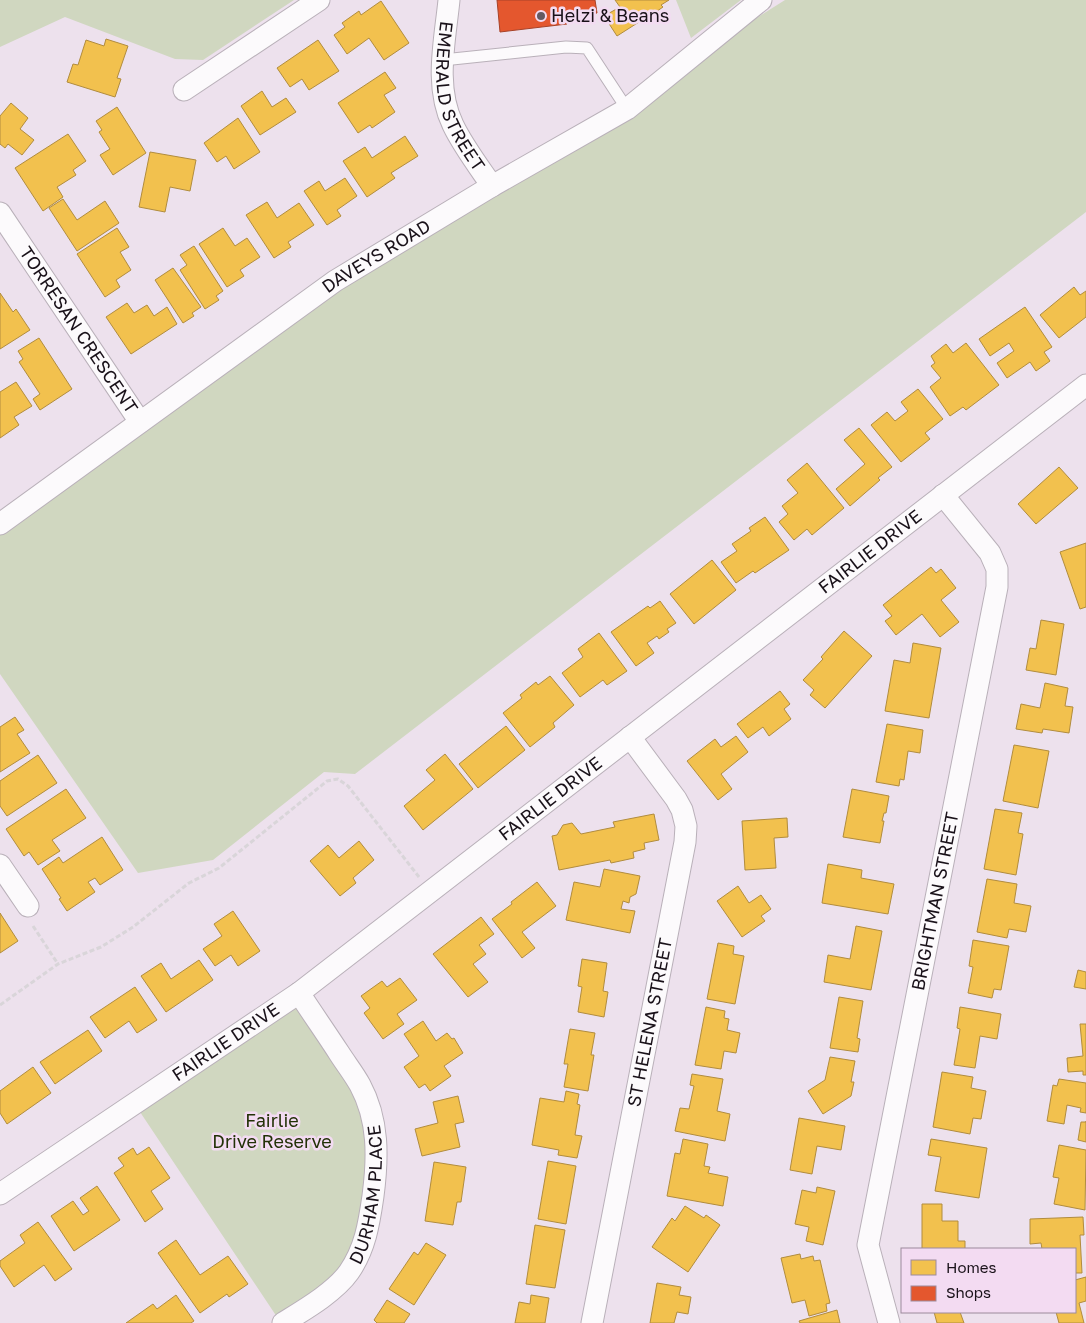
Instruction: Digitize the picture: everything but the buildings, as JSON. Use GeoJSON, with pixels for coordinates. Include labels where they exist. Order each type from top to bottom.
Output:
{"type":"FeatureCollection","features":[{"type":"Feature","properties":{"kind":"street"},"geometry":{"type":"LineString","coordinates":[[184,90],[319,0]]}},
{"type":"Feature","properties":{"kind":"street","name":"EMERALD STREET"},"geometry":{"type":"LineString","coordinates":[[449,0],[442,74],[444,98],[453,125],[492,186]]}},
{"type":"Feature","properties":{"kind":"street","name":"DAVEYS ROAD"},"geometry":{"type":"LineString","coordinates":[[0,524],[335,281],[492,186],[627,109],[760,0]]}},
{"type":"Feature","properties":{"kind":"street","name":"TORRESAN CRESCENT"},"geometry":{"type":"LineString","coordinates":[[0,213],[140,422]]}},
{"type":"Feature","properties":{"kind":"street","name":"FAIRLIE DRIVE"},"geometry":{"type":"LineString","coordinates":[[0,1194],[299,993],[1086,385]]}},
{"type":"Feature","properties":{"kind":"street","name":"BRIGHTMAN STREET"},"geometry":{"type":"LineString","coordinates":[[889,1323],[868,1245],[998,587],[997,569],[990,553],[943,495]]}},
{"type":"Feature","properties":{"kind":"street","name":"ST HELENA STREET"},"geometry":{"type":"LineString","coordinates":[[592,1323],[685,842],[686,826],[682,810],[630,737]]}},
{"type":"Feature","properties":{"kind":"street"},"geometry":{"type":"LineString","coordinates":[[0,865],[28,906]]}},
{"type":"Feature","properties":{"kind":"street","name":"DURHAM PLACE"},"geometry":{"type":"LineString","coordinates":[[283,1323],[311,1316],[332,1288],[348,1274],[361,1252],[369,1225],[376,1168],[376,1136],[370,1108],[360,1084],[299,993]]}},
{"type":"Feature","properties":{"kind":"lane"},"geometry":{"type":"LineString","coordinates":[[443,60],[566,47],[587,48],[627,109]]}},
{"type":"Feature","properties":{"kind":"path"},"geometry":{"type":"LineString","coordinates":[[0,1005],[58,964],[100,947],[133,927],[189,883],[219,868],[327,781],[338,779],[348,786],[430,891]]}},
{"type":"Feature","properties":{"kind":"path"},"geometry":{"type":"LineString","coordinates":[[28,906],[33,927],[58,964]]}},
{"type":"Feature","properties":{"kind":"green space"},"geometry":{"type":"Polygon","coordinates":[[[0,0],[294,0],[203,60],[175,59],[65,17],[0,47],[0,0]]]}},
{"type":"Feature","properties":{"kind":"green space"},"geometry":{"type":"Polygon","coordinates":[[[676,0],[741,0],[691,38],[676,0]]]}},
{"type":"Feature","properties":{"kind":"green space"},"geometry":{"type":"Polygon","coordinates":[[[785,0],[1086,0],[1086,212],[355,774],[324,772],[213,860],[138,873],[0,674],[0,531],[324,289],[785,0]]]}},
{"type":"Feature","properties":{"kind":"green space","name":"Fairlie Drive Reserve"},"geometry":{"type":"Polygon","coordinates":[[[299,993],[370,1108],[361,1252],[281,1323],[134,1103],[299,993]]]}},
{"type":"Feature","properties":{"kind":"place","name":"Helzi & Beans"},"geometry":{"type":"Point","coordinates":[541,16]}}]}
